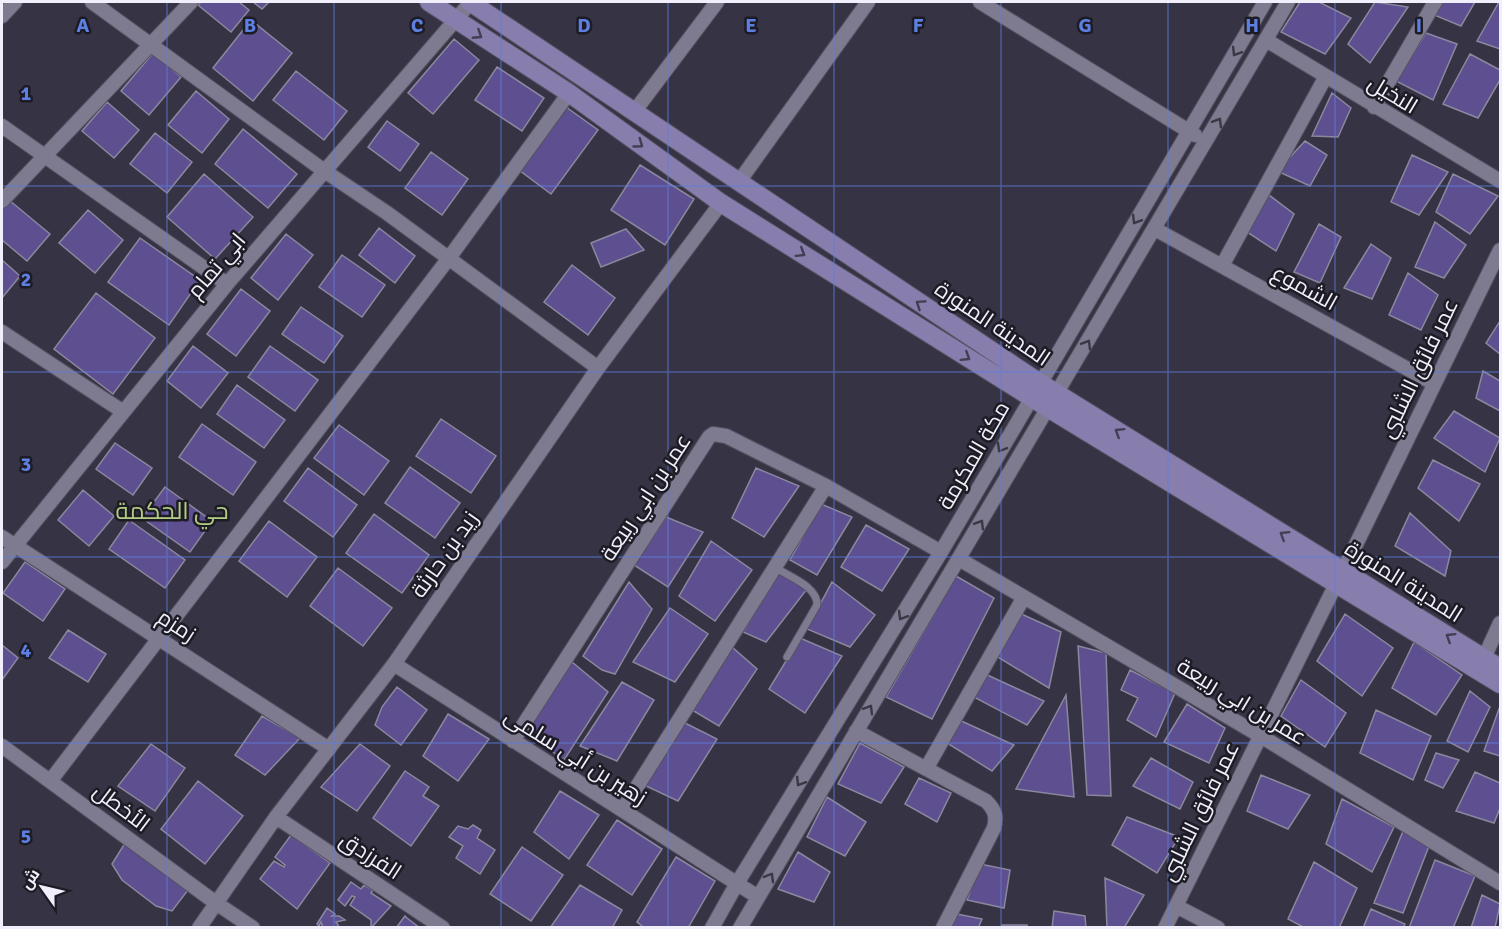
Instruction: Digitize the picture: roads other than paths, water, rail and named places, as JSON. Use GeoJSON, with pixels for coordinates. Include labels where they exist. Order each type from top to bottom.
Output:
{"type":"FeatureCollection","features":[{"type":"Feature","properties":{"kind":"main road"},"geometry":{"type":"LineString","coordinates":[[429,2],[569,93],[721,203],[1035,390],[1339,578],[1500,684]]}},
{"type":"Feature","properties":{"kind":"main road","name":"المدينة المنورة"},"geometry":{"type":"LineString","coordinates":[[470,2],[738,183],[1035,390]]}},
{"type":"Feature","properties":{"kind":"main road","name":"المدينة المنورة"},"geometry":{"type":"LineString","coordinates":[[1339,578],[1500,668]]}},
{"type":"Feature","properties":{"kind":"street"},"geometry":{"type":"LineString","coordinates":[[2,16],[15,2]]}},
{"type":"Feature","properties":{"kind":"street"},"geometry":{"type":"LineString","coordinates":[[92,2],[323,170],[449,258],[598,368]]}},
{"type":"Feature","properties":{"kind":"street"},"geometry":{"type":"LineString","coordinates":[[2,201],[43,155],[191,2]]}},
{"type":"Feature","properties":{"kind":"street","name":"ابي تمام"},"geometry":{"type":"LineString","coordinates":[[2,562],[227,284],[470,2]]}},
{"type":"Feature","properties":{"kind":"street"},"geometry":{"type":"LineString","coordinates":[[634,112],[717,2]]}},
{"type":"Feature","properties":{"kind":"street"},"geometry":{"type":"LineString","coordinates":[[738,183],[868,2]]}},
{"type":"Feature","properties":{"kind":"street"},"geometry":{"type":"LineString","coordinates":[[980,2],[1206,142]]}},
{"type":"Feature","properties":{"kind":"street","name":"مكة المكرمة"},"geometry":{"type":"LineString","coordinates":[[712,927],[941,552],[1266,2]]}},
{"type":"Feature","properties":{"kind":"street","name":"مكة المكرمة"},"geometry":{"type":"LineString","coordinates":[[740,927],[1288,2]]}},
{"type":"Feature","properties":{"kind":"street"},"geometry":{"type":"LineString","coordinates":[[1374,107],[1435,2]]}},
{"type":"Feature","properties":{"kind":"street","name":"النخيل"},"geometry":{"type":"LineString","coordinates":[[1266,40],[1325,78],[1500,181]]}},
{"type":"Feature","properties":{"kind":"street"},"geometry":{"type":"LineString","coordinates":[[1223,264],[1325,78]]}},
{"type":"Feature","properties":{"kind":"street"},"geometry":{"type":"LineString","coordinates":[[51,780],[449,258],[569,93]]}},
{"type":"Feature","properties":{"kind":"street"},"geometry":{"type":"LineString","coordinates":[[2,126],[227,284]]}},
{"type":"Feature","properties":{"kind":"street","name":"زيد بن حارثة"},"geometry":{"type":"LineString","coordinates":[[199,927],[276,818],[394,664],[598,368],[721,203]]}},
{"type":"Feature","properties":{"kind":"street","name":"الشموع"},"geometry":{"type":"LineString","coordinates":[[1155,229],[1223,264],[1433,383]]}},
{"type":"Feature","properties":{"kind":"street","name":"عمر فائق الشلبي"},"geometry":{"type":"LineString","coordinates":[[1165,927],[1500,250]]}},
{"type":"Feature","properties":{"kind":"street"},"geometry":{"type":"LineString","coordinates":[[2,332],[122,411]]}},
{"type":"Feature","properties":{"kind":"street","name":"عمر بن ابي ربيعة"},"geometry":{"type":"LineString","coordinates":[[513,741],[709,436],[718,433],[726,436],[826,486],[941,552]]}},
{"type":"Feature","properties":{"kind":"street"},"geometry":{"type":"LineString","coordinates":[[624,809],[826,486]]}},
{"type":"Feature","properties":{"kind":"street","name":"زمزم"},"geometry":{"type":"LineString","coordinates":[[2,537],[159,637],[329,750]]}},
{"type":"Feature","properties":{"kind":"street","name":"عمر بن ابي ربيعة"},"geometry":{"type":"LineString","coordinates":[[959,559],[1259,735],[1500,883]]}},
{"type":"Feature","properties":{"kind":"street"},"geometry":{"type":"LineString","coordinates":[[926,769],[1024,597]]}},
{"type":"Feature","properties":{"kind":"street"},"geometry":{"type":"LineString","coordinates":[[1484,658],[1500,623]]}},
{"type":"Feature","properties":{"kind":"street","name":"زهير بن أبي سلمى"},"geometry":{"type":"LineString","coordinates":[[394,664],[624,809],[736,885],[758,897]]}},
{"type":"Feature","properties":{"kind":"street"},"geometry":{"type":"LineString","coordinates":[[856,731],[986,801],[993,808],[997,817],[994,828],[943,927]]}},
{"type":"Feature","properties":{"kind":"street","name":"الأخطل"},"geometry":{"type":"LineString","coordinates":[[2,746],[216,903],[253,927]]}},
{"type":"Feature","properties":{"kind":"street","name":"الفرزدق"},"geometry":{"type":"LineString","coordinates":[[276,818],[443,927]]}},
{"type":"Feature","properties":{"kind":"street"},"geometry":{"type":"LineString","coordinates":[[1176,906],[1218,927]]}},
{"type":"Feature","properties":{"kind":"lane"},"geometry":{"type":"LineString","coordinates":[[776,568],[814,592],[818,599],[818,605],[787,657]]}},
{"type":"Feature","properties":{"kind":"district","name":"حي الحكمة"},"geometry":{"type":"Point","coordinates":[172,511]}}]}
